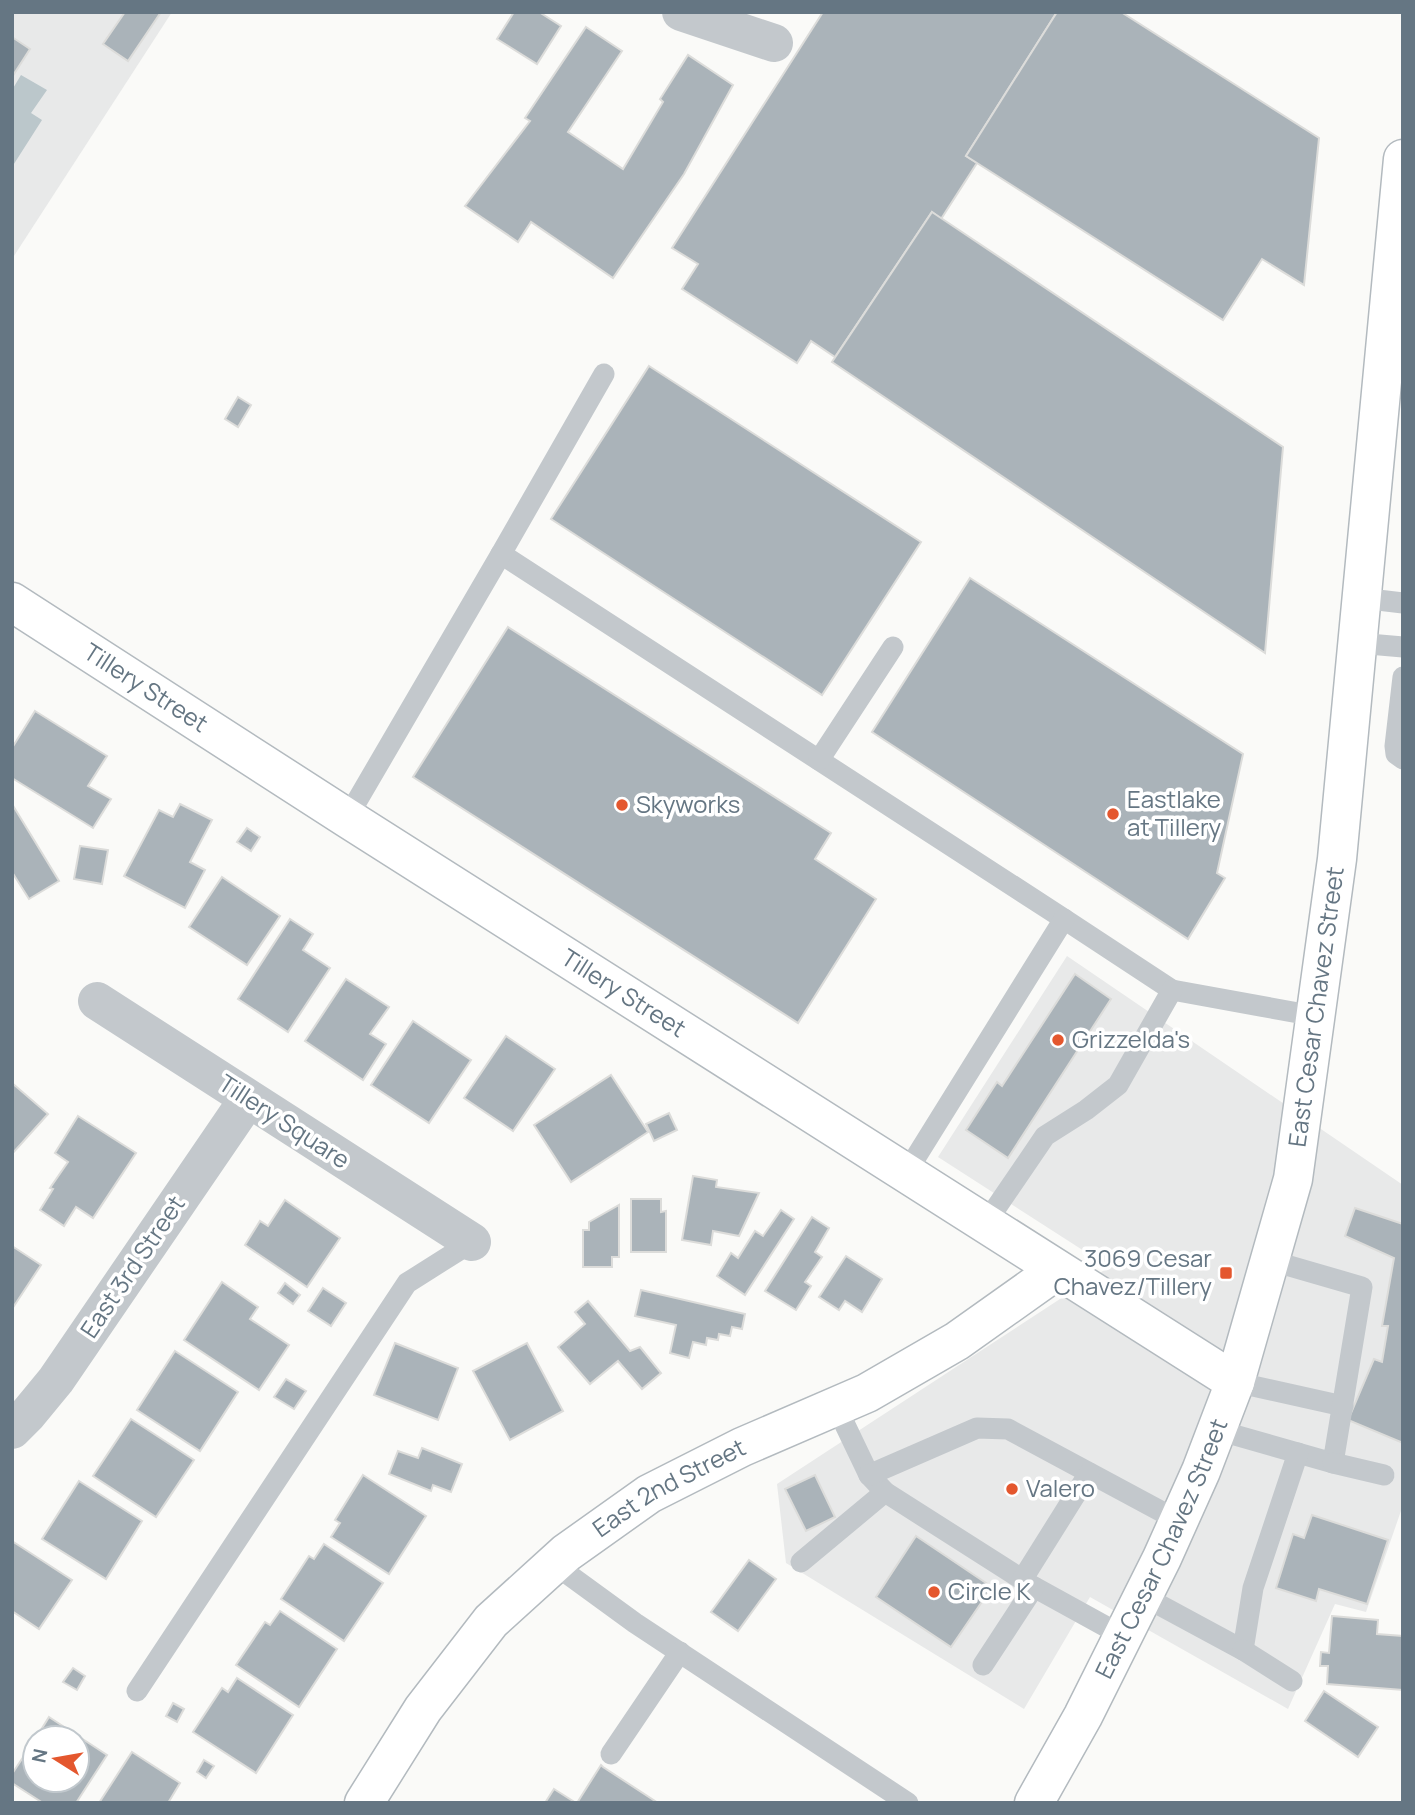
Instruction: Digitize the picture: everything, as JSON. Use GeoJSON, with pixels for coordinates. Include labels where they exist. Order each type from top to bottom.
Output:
{"type":"FeatureCollection","features":[{"type":"Feature","properties":{"kind":"street"},"geometry":{"type":"LineString","coordinates":[[681,12],[774,43]]}},
{"type":"Feature","properties":{"kind":"street","name":"East Cesar Chavez Street"},"geometry":{"type":"LineString","coordinates":[[1034,1803],[1083,1716],[1143,1596],[1179,1521],[1217,1430],[1235,1382],[1293,1179],[1337,859],[1403,159]]}},
{"type":"Feature","properties":{"kind":"street","name":"Tillery Street"},"geometry":{"type":"LineString","coordinates":[[12,602],[1235,1382]]}},
{"type":"Feature","properties":{"kind":"street","name":"Tillery Square"},"geometry":{"type":"LineString","coordinates":[[97,1001],[472,1242]]}},
{"type":"Feature","properties":{"kind":"street","name":"East 3rd Street"},"geometry":{"type":"LineString","coordinates":[[12,1430],[56,1380],[247,1099]]}},
{"type":"Feature","properties":{"kind":"street","name":"East 2nd Street"},"geometry":{"type":"LineString","coordinates":[[364,1803],[423,1709],[491,1621],[566,1553],[649,1494],[742,1447],[867,1393],[957,1341],[1057,1270]]}},
{"type":"Feature","properties":{"kind":"lane"},"geometry":{"type":"LineString","coordinates":[[347,818],[604,374]]}},
{"type":"Feature","properties":{"kind":"lane"},"geometry":{"type":"LineString","coordinates":[[501,554],[1172,990],[1315,1016]]}},
{"type":"Feature","properties":{"kind":"lane"},"geometry":{"type":"LineString","coordinates":[[1362,598],[1403,603]]}},
{"type":"Feature","properties":{"kind":"lane"},"geometry":{"type":"LineString","coordinates":[[1357,643],[1403,647]]}},
{"type":"Feature","properties":{"kind":"lane"},"geometry":{"type":"LineString","coordinates":[[819,760],[892,647]]}},
{"type":"Feature","properties":{"kind":"lane"},"geometry":{"type":"LineString","coordinates":[[1403,677],[1395,746],[1396,754],[1403,759]]}},
{"type":"Feature","properties":{"kind":"lane"},"geometry":{"type":"LineString","coordinates":[[906,1173],[1064,919]]}},
{"type":"Feature","properties":{"kind":"lane"},"geometry":{"type":"LineString","coordinates":[[985,1224],[1045,1136],[1086,1110],[1118,1085],[1172,990]]}},
{"type":"Feature","properties":{"kind":"lane"},"geometry":{"type":"LineString","coordinates":[[137,1690],[407,1283],[472,1242]]}},
{"type":"Feature","properties":{"kind":"lane"},"geometry":{"type":"LineString","coordinates":[[1269,1260],[1362,1287],[1334,1464]]}},
{"type":"Feature","properties":{"kind":"lane"},"geometry":{"type":"LineString","coordinates":[[1235,1382],[1343,1406]]}},
{"type":"Feature","properties":{"kind":"lane"},"geometry":{"type":"LineString","coordinates":[[836,1406],[869,1475],[885,1492],[1028,1583],[1123,1636]]}},
{"type":"Feature","properties":{"kind":"lane"},"geometry":{"type":"LineString","coordinates":[[869,1475],[977,1428],[1008,1429],[1179,1521]]}},
{"type":"Feature","properties":{"kind":"lane"},"geometry":{"type":"LineString","coordinates":[[1217,1430],[1334,1464],[1384,1475]]}},
{"type":"Feature","properties":{"kind":"lane"},"geometry":{"type":"LineString","coordinates":[[1243,1650],[1253,1588],[1298,1453]]}},
{"type":"Feature","properties":{"kind":"lane"},"geometry":{"type":"LineString","coordinates":[[983,1665],[1089,1473]]}},
{"type":"Feature","properties":{"kind":"lane"},"geometry":{"type":"LineString","coordinates":[[801,1562],[885,1492]]}},
{"type":"Feature","properties":{"kind":"lane"},"geometry":{"type":"LineString","coordinates":[[554,1564],[886,1797],[908,1803]]}},
{"type":"Feature","properties":{"kind":"lane"},"geometry":{"type":"LineString","coordinates":[[1143,1596],[1243,1650],[1292,1681]]}},
{"type":"Feature","properties":{"kind":"lane"},"geometry":{"type":"LineString","coordinates":[[611,1755],[680,1652]]}},
{"type":"Feature","properties":{"kind":"shaded area"},"geometry":{"type":"Polygon","coordinates":[[[12,12],[172,12],[12,259],[12,12]]]}},
{"type":"Feature","properties":{"kind":"shaded area"},"geometry":{"type":"Polygon","coordinates":[[[21,75],[47,90],[31,113],[42,120],[12,167],[12,90],[21,75]]]}},
{"type":"Feature","properties":{"kind":"shaded area"},"geometry":{"type":"Polygon","coordinates":[[[1067,956],[1403,1185],[1403,1505],[1366,1612],[1335,1604],[1288,1709],[1090,1597],[1024,1709],[786,1563],[777,1484],[1109,1267],[938,1157],[1067,956]]]}},
{"type":"Feature","properties":{"kind":"building"},"geometry":{"type":"Polygon","coordinates":[[[125,12],[161,12],[128,61],[103,44],[125,12]]]}},
{"type":"Feature","properties":{"kind":"building"},"geometry":{"type":"Polygon","coordinates":[[[514,12],[539,12],[561,26],[537,64],[497,39],[514,12]]]}},
{"type":"Feature","properties":{"kind":"building"},"geometry":{"type":"Polygon","coordinates":[[[823,12],[1057,12],[966,156],[977,163],[941,219],[932,212],[835,357],[811,341],[797,363],[682,289],[698,264],[672,248],[823,12]]]}},
{"type":"Feature","properties":{"kind":"building"},"geometry":{"type":"Polygon","coordinates":[[[1057,12],[1121,12],[1319,138],[1304,285],[1262,259],[1223,320],[966,156],[1057,12]]]}},
{"type":"Feature","properties":{"kind":"building"},"geometry":{"type":"Polygon","coordinates":[[[586,27],[622,51],[568,132],[623,169],[663,102],[660,99],[688,55],[733,85],[684,174],[613,278],[531,222],[518,242],[465,206],[530,121],[525,118],[586,27]]]}},
{"type":"Feature","properties":{"kind":"building"},"geometry":{"type":"Polygon","coordinates":[[[12,37],[30,49],[12,77],[12,37]]]}},
{"type":"Feature","properties":{"kind":"building"},"geometry":{"type":"Polygon","coordinates":[[[932,212],[1283,447],[1265,653],[832,362],[932,212]]]}},
{"type":"Feature","properties":{"kind":"building"},"geometry":{"type":"Polygon","coordinates":[[[649,366],[921,542],[822,695],[551,519],[649,366]]]}},
{"type":"Feature","properties":{"kind":"building"},"geometry":{"type":"Polygon","coordinates":[[[238,397],[251,405],[238,427],[225,419],[238,397]]]}},
{"type":"Feature","properties":{"kind":"building","name":"Eastlake at Tillery"},"geometry":{"type":"Polygon","coordinates":[[[970,578],[1243,754],[1217,873],[1225,878],[1188,939],[872,732],[970,578]]]}},
{"type":"Feature","properties":{"kind":"building","name":"Skyworks"},"geometry":{"type":"Polygon","coordinates":[[[508,627],[831,833],[815,859],[876,899],[798,1023],[413,777],[508,627]]]}},
{"type":"Feature","properties":{"kind":"building"},"geometry":{"type":"Polygon","coordinates":[[[35,711],[107,756],[88,786],[111,799],[93,828],[12,778],[12,748],[35,711]]]}},
{"type":"Feature","properties":{"kind":"building"},"geometry":{"type":"Polygon","coordinates":[[[12,804],[59,881],[29,899],[12,872],[12,804]]]}},
{"type":"Feature","properties":{"kind":"building"},"geometry":{"type":"Polygon","coordinates":[[[180,804],[212,820],[190,862],[205,870],[185,908],[124,876],[159,810],[173,817],[180,804]]]}},
{"type":"Feature","properties":{"kind":"building"},"geometry":{"type":"Polygon","coordinates":[[[247,828],[260,837],[251,851],[237,842],[247,828]]]}},
{"type":"Feature","properties":{"kind":"building"},"geometry":{"type":"Polygon","coordinates":[[[80,846],[108,850],[102,884],[74,879],[80,846]]]}},
{"type":"Feature","properties":{"kind":"building"},"geometry":{"type":"Polygon","coordinates":[[[222,877],[280,916],[247,965],[189,927],[222,877]]]}},
{"type":"Feature","properties":{"kind":"building"},"geometry":{"type":"Polygon","coordinates":[[[290,919],[313,934],[303,950],[330,968],[288,1032],[238,999],[290,919]]]}},
{"type":"Feature","properties":{"kind":"building","name":"Grizzelda's"},"geometry":{"type":"Polygon","coordinates":[[[1075,974],[1111,999],[1008,1158],[966,1130],[997,1082],[1002,1086],[1075,974]]]}},
{"type":"Feature","properties":{"kind":"building"},"geometry":{"type":"Polygon","coordinates":[[[346,979],[389,1007],[370,1034],[386,1044],[363,1080],[305,1041],[346,979]]]}},
{"type":"Feature","properties":{"kind":"building"},"geometry":{"type":"Polygon","coordinates":[[[413,1021],[471,1060],[429,1123],[371,1085],[413,1021]]]}},
{"type":"Feature","properties":{"kind":"building"},"geometry":{"type":"Polygon","coordinates":[[[506,1036],[555,1069],[513,1131],[464,1098],[506,1036]]]}},
{"type":"Feature","properties":{"kind":"building"},"geometry":{"type":"Polygon","coordinates":[[[611,1075],[648,1132],[571,1182],[534,1125],[611,1075]]]}},
{"type":"Feature","properties":{"kind":"building"},"geometry":{"type":"Polygon","coordinates":[[[12,1083],[48,1114],[12,1154],[12,1083]]]}},
{"type":"Feature","properties":{"kind":"building"},"geometry":{"type":"Polygon","coordinates":[[[669,1113],[677,1130],[654,1141],[646,1124],[669,1113]]]}},
{"type":"Feature","properties":{"kind":"building"},"geometry":{"type":"Polygon","coordinates":[[[78,1116],[136,1153],[93,1218],[76,1207],[64,1226],[40,1210],[53,1189],[50,1188],[68,1162],[55,1153],[78,1116]]]}},
{"type":"Feature","properties":{"kind":"building"},"geometry":{"type":"Polygon","coordinates":[[[693,1176],[717,1180],[716,1187],[759,1193],[739,1236],[713,1231],[711,1245],[682,1240],[693,1176]]]}},
{"type":"Feature","properties":{"kind":"building"},"geometry":{"type":"Polygon","coordinates":[[[631,1199],[661,1199],[661,1212],[666,1211],[666,1252],[631,1252],[631,1199]]]}},
{"type":"Feature","properties":{"kind":"building"},"geometry":{"type":"Polygon","coordinates":[[[285,1200],[340,1238],[307,1287],[245,1245],[260,1221],[268,1226],[285,1200]]]}},
{"type":"Feature","properties":{"kind":"building"},"geometry":{"type":"Polygon","coordinates":[[[619,1205],[619,1257],[612,1257],[612,1267],[583,1267],[583,1230],[589,1230],[589,1222],[619,1205]]]}},
{"type":"Feature","properties":{"kind":"building"},"geometry":{"type":"Polygon","coordinates":[[[1355,1208],[1403,1224],[1403,1443],[1348,1420],[1374,1359],[1382,1362],[1388,1326],[1382,1326],[1394,1258],[1345,1236],[1355,1208]]]}},
{"type":"Feature","properties":{"kind":"building"},"geometry":{"type":"Polygon","coordinates":[[[781,1210],[794,1219],[745,1295],[717,1276],[731,1253],[738,1258],[755,1231],[763,1236],[781,1210]]]}},
{"type":"Feature","properties":{"kind":"building"},"geometry":{"type":"Polygon","coordinates":[[[812,1217],[829,1228],[815,1252],[822,1257],[805,1282],[811,1286],[796,1310],[765,1291],[812,1217]]]}},
{"type":"Feature","properties":{"kind":"building"},"geometry":{"type":"Polygon","coordinates":[[[12,1246],[41,1265],[12,1309],[12,1246]]]}},
{"type":"Feature","properties":{"kind":"building"},"geometry":{"type":"Polygon","coordinates":[[[846,1256],[882,1279],[862,1312],[845,1301],[839,1310],[819,1297],[846,1256]]]}},
{"type":"Feature","properties":{"kind":"building"},"geometry":{"type":"Polygon","coordinates":[[[222,1282],[258,1307],[250,1319],[289,1345],[259,1390],[184,1340],[222,1282]]]}},
{"type":"Feature","properties":{"kind":"building"},"geometry":{"type":"Polygon","coordinates":[[[285,1283],[300,1295],[293,1304],[278,1293],[285,1283]]]}},
{"type":"Feature","properties":{"kind":"building"},"geometry":{"type":"Polygon","coordinates":[[[323,1288],[346,1303],[331,1326],[308,1311],[323,1288]]]}},
{"type":"Feature","properties":{"kind":"building"},"geometry":{"type":"Polygon","coordinates":[[[641,1290],[745,1314],[742,1329],[732,1327],[730,1336],[719,1334],[718,1340],[707,1338],[706,1345],[693,1342],[689,1358],[670,1353],[676,1325],[635,1316],[641,1290]]]}},
{"type":"Feature","properties":{"kind":"building"},"geometry":{"type":"Polygon","coordinates":[[[588,1301],[630,1351],[640,1347],[661,1373],[642,1389],[618,1361],[590,1384],[558,1347],[585,1324],[575,1312],[588,1301]]]}},
{"type":"Feature","properties":{"kind":"building"},"geometry":{"type":"Polygon","coordinates":[[[395,1343],[458,1368],[438,1420],[374,1395],[395,1343]]]}},
{"type":"Feature","properties":{"kind":"building"},"geometry":{"type":"Polygon","coordinates":[[[527,1343],[563,1411],[510,1440],[473,1371],[527,1343]]]}},
{"type":"Feature","properties":{"kind":"building"},"geometry":{"type":"Polygon","coordinates":[[[175,1351],[238,1392],[200,1451],[137,1410],[175,1351]]]}},
{"type":"Feature","properties":{"kind":"building"},"geometry":{"type":"Polygon","coordinates":[[[286,1379],[306,1391],[294,1409],[274,1397],[286,1379]]]}},
{"type":"Feature","properties":{"kind":"building"},"geometry":{"type":"Polygon","coordinates":[[[131,1419],[194,1460],[156,1517],[93,1476],[131,1419]]]}},
{"type":"Feature","properties":{"kind":"building"},"geometry":{"type":"Polygon","coordinates":[[[422,1448],[462,1464],[451,1492],[433,1485],[431,1491],[389,1474],[398,1451],[418,1458],[422,1448]]]}},
{"type":"Feature","properties":{"kind":"building"},"geometry":{"type":"Polygon","coordinates":[[[363,1475],[426,1516],[389,1574],[331,1537],[340,1523],[335,1520],[363,1475]]]}},
{"type":"Feature","properties":{"kind":"building"},"geometry":{"type":"Polygon","coordinates":[[[815,1475],[835,1517],[806,1531],[785,1489],[815,1475]]]}},
{"type":"Feature","properties":{"kind":"building"},"geometry":{"type":"Polygon","coordinates":[[[79,1481],[142,1521],[106,1579],[42,1539],[79,1481]]]}},
{"type":"Feature","properties":{"kind":"building"},"geometry":{"type":"Polygon","coordinates":[[[1312,1515],[1388,1540],[1367,1604],[1319,1589],[1316,1601],[1276,1588],[1293,1534],[1304,1538],[1312,1515]]]}},
{"type":"Feature","properties":{"kind":"building","name":"Circle K"},"geometry":{"type":"Polygon","coordinates":[[[916,1536],[992,1587],[951,1647],[876,1597],[916,1536]]]}},
{"type":"Feature","properties":{"kind":"building"},"geometry":{"type":"Polygon","coordinates":[[[12,1541],[72,1580],[39,1629],[12,1611],[12,1541]]]}},
{"type":"Feature","properties":{"kind":"building"},"geometry":{"type":"Polygon","coordinates":[[[324,1544],[383,1583],[344,1641],[281,1599],[309,1556],[314,1559],[324,1544]]]}},
{"type":"Feature","properties":{"kind":"building"},"geometry":{"type":"Polygon","coordinates":[[[749,1560],[776,1579],[738,1631],[711,1612],[749,1560]]]}},
{"type":"Feature","properties":{"kind":"building"},"geometry":{"type":"Polygon","coordinates":[[[280,1611],[337,1649],[299,1707],[236,1665],[265,1622],[270,1625],[280,1611]]]}},
{"type":"Feature","properties":{"kind":"building"},"geometry":{"type":"Polygon","coordinates":[[[1332,1616],[1378,1620],[1377,1634],[1403,1636],[1403,1690],[1327,1684],[1328,1666],[1320,1666],[1321,1652],[1329,1653],[1332,1616]]]}},
{"type":"Feature","properties":{"kind":"building"},"geometry":{"type":"Polygon","coordinates":[[[73,1668],[85,1676],[77,1690],[63,1682],[73,1668]]]}},
{"type":"Feature","properties":{"kind":"building"},"geometry":{"type":"Polygon","coordinates":[[[237,1678],[293,1715],[256,1773],[193,1732],[222,1688],[228,1692],[237,1678]]]}},
{"type":"Feature","properties":{"kind":"building"},"geometry":{"type":"Polygon","coordinates":[[[1324,1691],[1378,1727],[1358,1757],[1305,1721],[1324,1691]]]}},
{"type":"Feature","properties":{"kind":"building"},"geometry":{"type":"Polygon","coordinates":[[[173,1703],[184,1709],[177,1722],[166,1716],[173,1703]]]}},
{"type":"Feature","properties":{"kind":"building"},"geometry":{"type":"Polygon","coordinates":[[[49,1717],[60,1724],[45,1724],[49,1717]]]}},
{"type":"Feature","properties":{"kind":"building"},"geometry":{"type":"Polygon","coordinates":[[[91,1745],[107,1755],[91,1780],[91,1745]]]}},
{"type":"Feature","properties":{"kind":"building"},"geometry":{"type":"Polygon","coordinates":[[[132,1752],[180,1783],[168,1803],[99,1803],[132,1752]]]}},
{"type":"Feature","properties":{"kind":"building"},"geometry":{"type":"Polygon","coordinates":[[[21,1760],[21,1789],[12,1783],[12,1774],[21,1760]]]}},
{"type":"Feature","properties":{"kind":"building"},"geometry":{"type":"Polygon","coordinates":[[[204,1760],[214,1766],[206,1778],[197,1772],[204,1760]]]}},
{"type":"Feature","properties":{"kind":"building"},"geometry":{"type":"Polygon","coordinates":[[[601,1765],[603,1767],[658,1803],[577,1803],[601,1765]]]}},
{"type":"Feature","properties":{"kind":"building"},"geometry":{"type":"Polygon","coordinates":[[[554,1789],[576,1803],[545,1803],[554,1789]]]}},
{"type":"Feature","properties":{"kind":"building"},"geometry":{"type":"Polygon","coordinates":[[[29,1794],[82,1794],[76,1803],[43,1803],[29,1794]]]}},
{"type":"Feature","properties":{"kind":"place","name":"Skyworks"},"geometry":{"type":"Point","coordinates":[622,805]}},
{"type":"Feature","properties":{"kind":"place","name":"Eastlake at Tillery"},"geometry":{"type":"Point","coordinates":[1113,814]}},
{"type":"Feature","properties":{"kind":"place","name":"Grizzelda's"},"geometry":{"type":"Point","coordinates":[1058,1040]}},
{"type":"Feature","properties":{"kind":"place","name":"3069 Cesar Chavez/Tillery"},"geometry":{"type":"Point","coordinates":[1226,1273]}},
{"type":"Feature","properties":{"kind":"place","name":"Valero"},"geometry":{"type":"Point","coordinates":[1012,1489]}},
{"type":"Feature","properties":{"kind":"place","name":"Circle K"},"geometry":{"type":"Point","coordinates":[934,1592]}}]}
